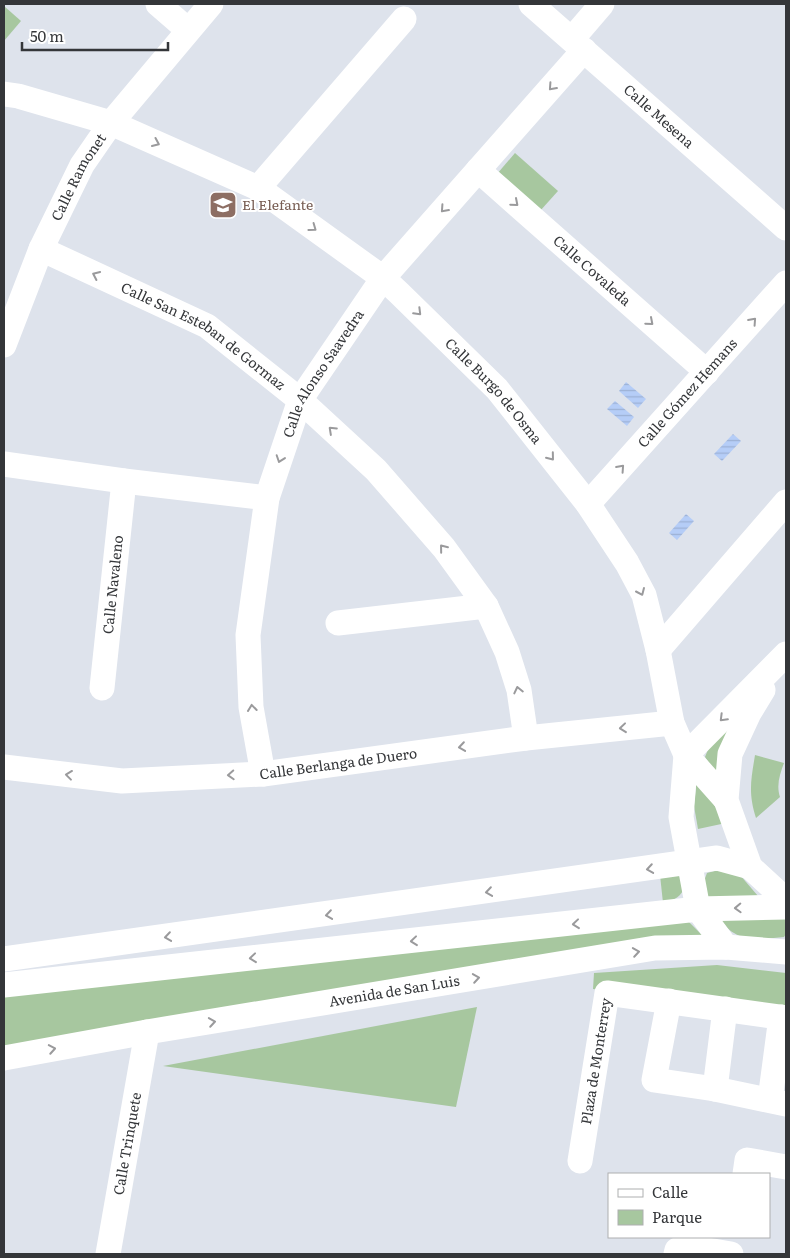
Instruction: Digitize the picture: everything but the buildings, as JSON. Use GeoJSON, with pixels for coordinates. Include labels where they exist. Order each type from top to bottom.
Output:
{"type":"FeatureCollection","features":[{"type":"Feature","properties":{"kind":"street"},"geometry":{"type":"LineString","coordinates":[[158,4],[188,30]]}},
{"type":"Feature","properties":{"kind":"street","name":"Calle Ramonet"},"geometry":{"type":"LineString","coordinates":[[4,345],[41,249],[82,165],[111,123],[211,4]]}},
{"type":"Feature","properties":{"kind":"street","name":"Calle Mesena"},"geometry":{"type":"LineString","coordinates":[[531,4],[786,226]]}},
{"type":"Feature","properties":{"kind":"street","name":"Calle Alonso Saavedra"},"geometry":{"type":"LineString","coordinates":[[263,774],[252,707],[248,635],[267,498],[300,400],[382,278],[478,170],[578,45],[602,4]]}},
{"type":"Feature","properties":{"kind":"street"},"geometry":{"type":"LineString","coordinates":[[258,188],[404,19]]}},
{"type":"Feature","properties":{"kind":"street","name":"Calle Burgo de Osma"},"geometry":{"type":"LineString","coordinates":[[4,94],[18,96],[111,123],[258,188],[382,278],[497,389],[588,504],[627,563],[644,595],[658,650],[672,723],[686,755],[726,800]]}},
{"type":"Feature","properties":{"kind":"street","name":"Calle Covaleda"},"geometry":{"type":"LineString","coordinates":[[478,170],[707,372]]}},
{"type":"Feature","properties":{"kind":"street","name":"Calle San Esteban de Gormaz"},"geometry":{"type":"LineString","coordinates":[[41,249],[207,326],[300,400],[376,470],[444,548],[486,606],[507,652],[519,690],[526,738]]}},
{"type":"Feature","properties":{"kind":"street","name":"Calle Gómez Hemans"},"geometry":{"type":"LineString","coordinates":[[588,504],[786,283]]}},
{"type":"Feature","properties":{"kind":"street"},"geometry":{"type":"LineString","coordinates":[[4,464],[124,482],[267,498]]}},
{"type":"Feature","properties":{"kind":"street","name":"Calle Navaleno"},"geometry":{"type":"LineString","coordinates":[[102,688],[124,482]]}},
{"type":"Feature","properties":{"kind":"street"},"geometry":{"type":"LineString","coordinates":[[658,650],[786,502]]}},
{"type":"Feature","properties":{"kind":"street"},"geometry":{"type":"LineString","coordinates":[[338,623],[486,606]]}},
{"type":"Feature","properties":{"kind":"street"},"geometry":{"type":"LineString","coordinates":[[726,947],[698,910],[681,816],[686,755],[784,656]]}},
{"type":"Feature","properties":{"kind":"street"},"geometry":{"type":"LineString","coordinates":[[750,867],[726,800],[730,754],[749,713],[784,656]]}},
{"type":"Feature","properties":{"kind":"street","name":"Calle Berlanga de Duero"},"geometry":{"type":"LineString","coordinates":[[4,767],[122,781],[263,774],[526,738],[672,723]]}},
{"type":"Feature","properties":{"kind":"street"},"geometry":{"type":"LineString","coordinates":[[4,960],[718,858],[750,867],[786,900]]}},
{"type":"Feature","properties":{"kind":"street"},"geometry":{"type":"LineString","coordinates":[[4,985],[698,910],[786,907]]}},
{"type":"Feature","properties":{"kind":"street","name":"Avenida de San Luis"},"geometry":{"type":"LineString","coordinates":[[4,1058],[147,1032],[656,948],[726,947],[786,952]]}},
{"type":"Feature","properties":{"kind":"street","name":"Plaza de Monterrey"},"geometry":{"type":"LineString","coordinates":[[580,1161],[607,993],[669,1001],[784,1017],[778,1102],[715,1089],[654,1080],[669,1001]]}},
{"type":"Feature","properties":{"kind":"street"},"geometry":{"type":"LineString","coordinates":[[715,1089],[725,1009]]}},
{"type":"Feature","properties":{"kind":"street","name":"Calle Trinquete"},"geometry":{"type":"LineString","coordinates":[[108,1254],[147,1032]]}},
{"type":"Feature","properties":{"kind":"street"},"geometry":{"type":"LineString","coordinates":[[745,1173],[747,1160],[786,1167]]}},
{"type":"Feature","properties":{"kind":"street"},"geometry":{"type":"LineString","coordinates":[[676,1254],[677,1250],[684,1246],[731,1254],[734,1238]]}},
{"type":"Feature","properties":{"kind":"green space"},"geometry":{"type":"Polygon","coordinates":[[[4,6],[21,21],[4,41],[4,6]]]}},
{"type":"Feature","properties":{"kind":"green space"},"geometry":{"type":"Polygon","coordinates":[[[515,153],[558,191],[540,211],[497,174],[515,153]]]}},
{"type":"Feature","properties":{"kind":"green space"},"geometry":{"type":"Polygon","coordinates":[[[742,704],[721,781],[705,757],[711,742],[742,704]]]}},
{"type":"Feature","properties":{"kind":"green space"},"geometry":{"type":"Polygon","coordinates":[[[755,755],[784,763],[778,784],[780,797],[756,818],[751,794],[751,779],[755,755]]]}},
{"type":"Feature","properties":{"kind":"green space"},"geometry":{"type":"Polygon","coordinates":[[[697,777],[726,823],[698,829],[694,806],[697,777]]]}},
{"type":"Feature","properties":{"kind":"green space"},"geometry":{"type":"Polygon","coordinates":[[[718,870],[740,875],[758,896],[707,899],[704,881],[707,873],[718,870]]]}},
{"type":"Feature","properties":{"kind":"green space"},"geometry":{"type":"Polygon","coordinates":[[[678,874],[685,885],[684,889],[671,901],[663,903],[660,875],[678,874]]]}},
{"type":"Feature","properties":{"kind":"green space"},"geometry":{"type":"Polygon","coordinates":[[[720,919],[786,919],[786,934],[784,937],[745,938],[732,932],[720,919]]]}},
{"type":"Feature","properties":{"kind":"green space"},"geometry":{"type":"Polygon","coordinates":[[[688,921],[703,936],[4,1051],[4,995],[688,921]]]}},
{"type":"Feature","properties":{"kind":"green space"},"geometry":{"type":"Polygon","coordinates":[[[717,965],[786,973],[786,1010],[593,989],[594,973],[717,965]]]}},
{"type":"Feature","properties":{"kind":"green space"},"geometry":{"type":"Polygon","coordinates":[[[477,1007],[456,1107],[163,1066],[477,1007]]]}},
{"type":"Feature","properties":{"kind":"water"},"geometry":{"type":"Polygon","coordinates":[[[626,382],[646,399],[638,408],[619,391],[626,382]]]}},
{"type":"Feature","properties":{"kind":"water"},"geometry":{"type":"Polygon","coordinates":[[[615,401],[634,417],[627,426],[607,409],[615,401]]]}},
{"type":"Feature","properties":{"kind":"water"},"geometry":{"type":"Polygon","coordinates":[[[733,434],[741,441],[722,461],[714,454],[733,434]]]}},
{"type":"Feature","properties":{"kind":"water"},"geometry":{"type":"Polygon","coordinates":[[[686,514],[694,521],[677,540],[669,533],[686,514]]]}},
{"type":"Feature","properties":{"kind":"place","name":"El Elefante"},"geometry":{"type":"Point","coordinates":[223,205]}}]}
